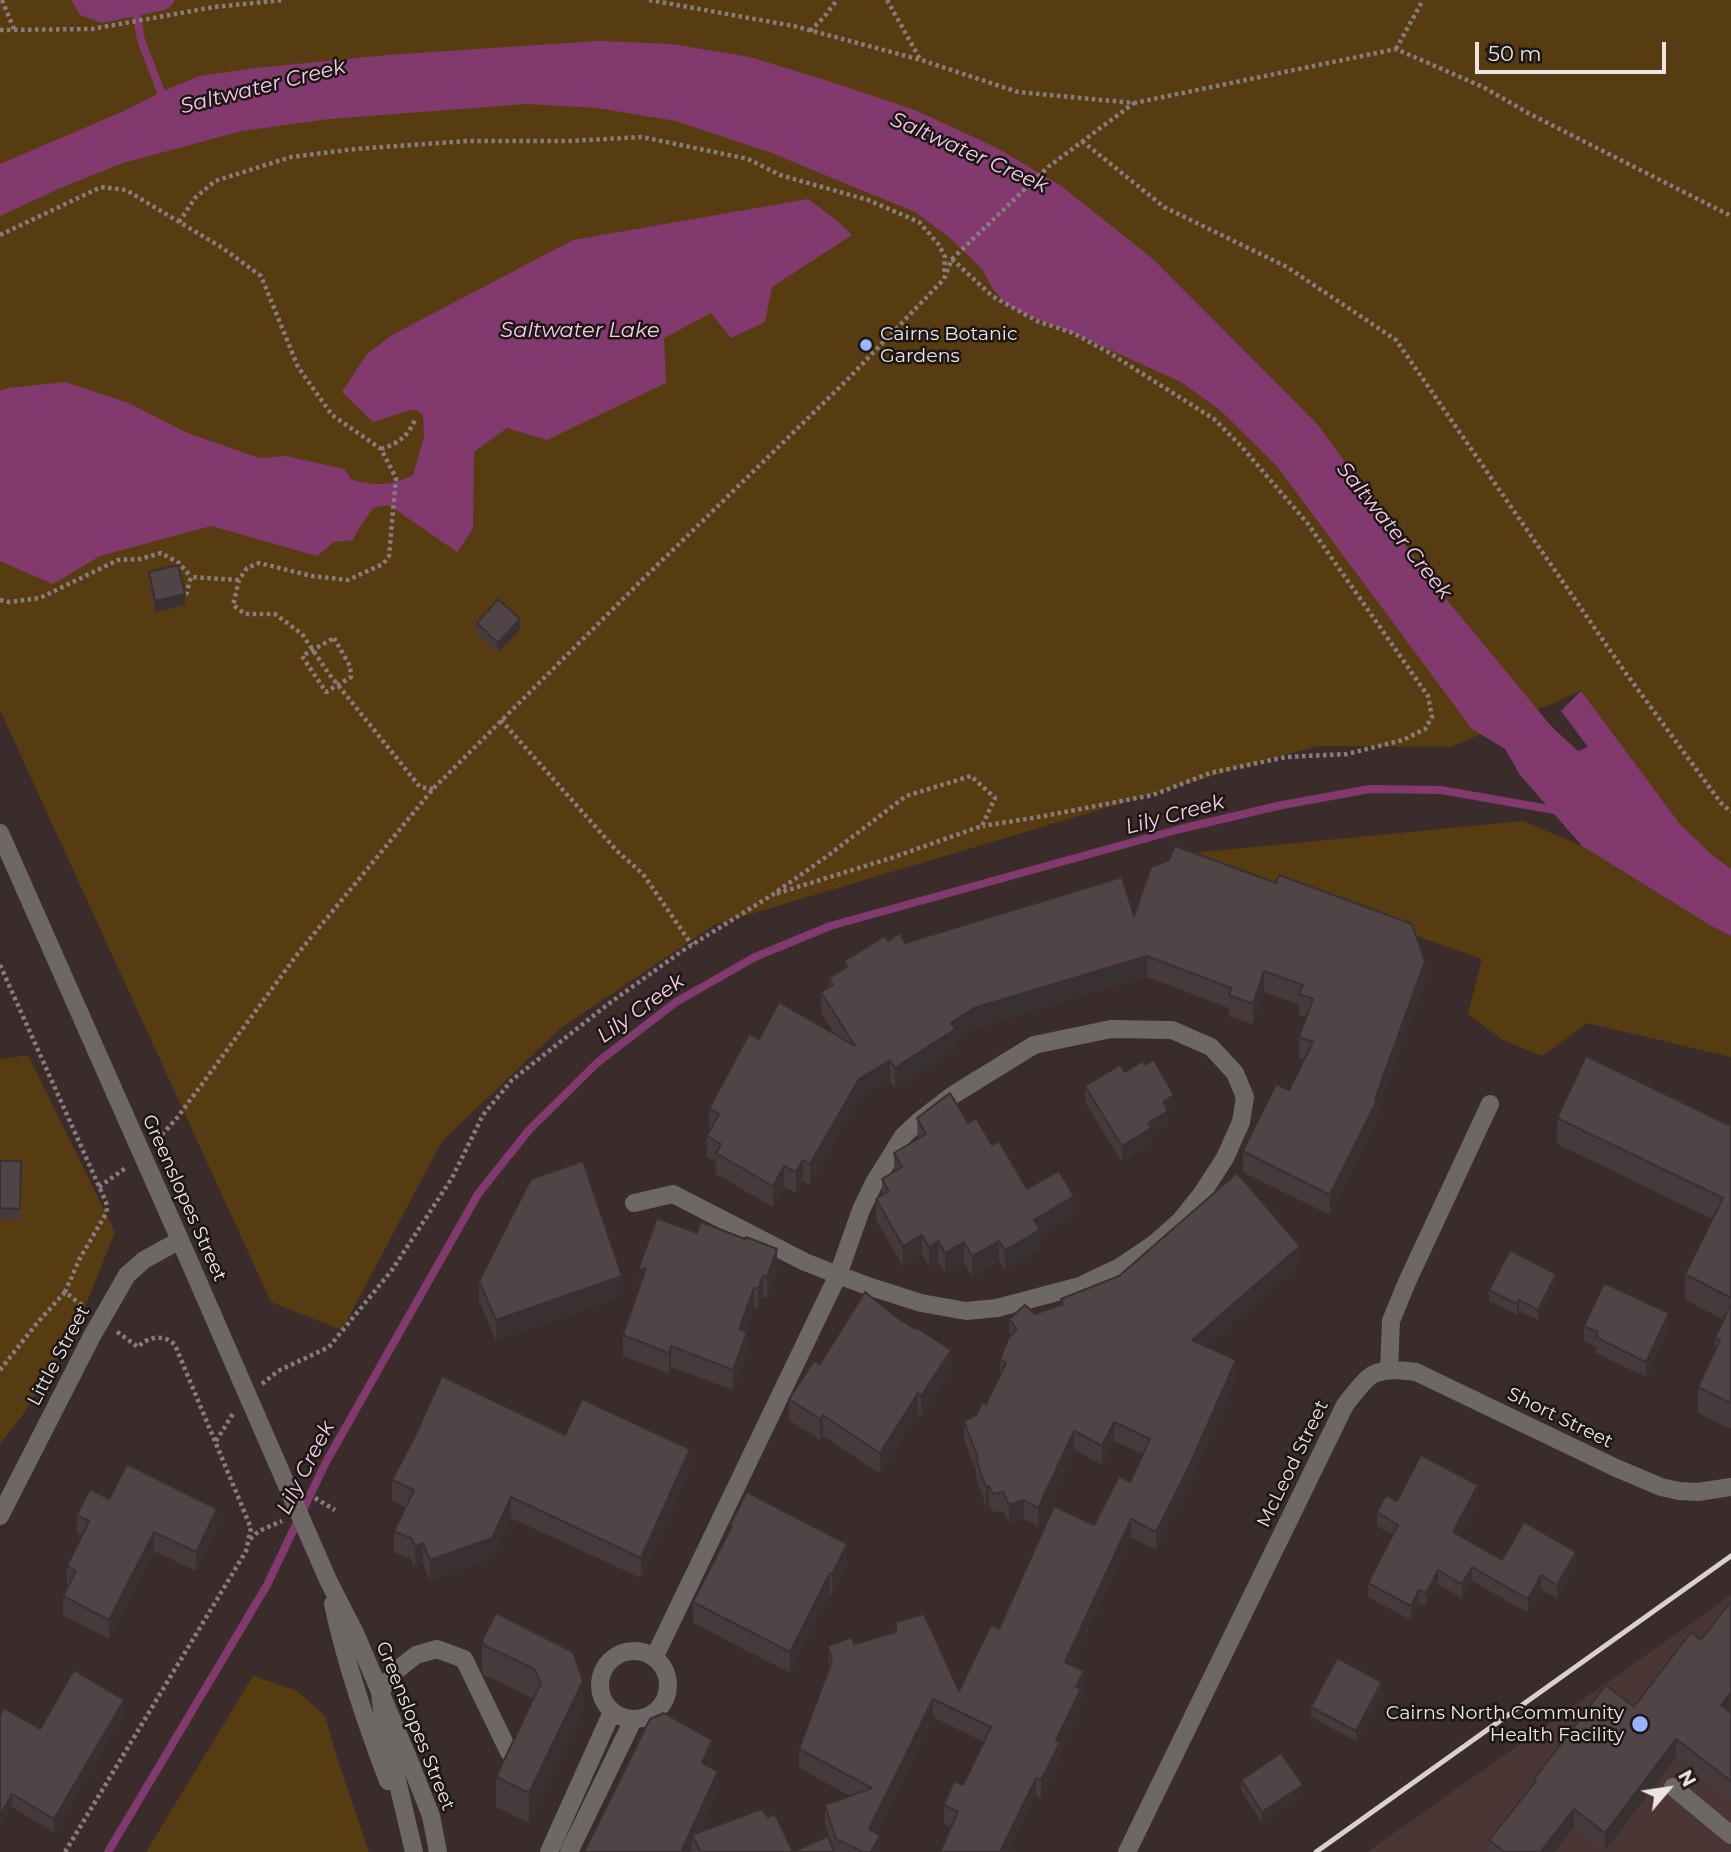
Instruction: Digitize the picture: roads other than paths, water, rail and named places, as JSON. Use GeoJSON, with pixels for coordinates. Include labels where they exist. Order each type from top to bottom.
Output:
{"type":"FeatureCollection","features":[{"type":"Feature","properties":{"kind":"street","name":"Greenslopes Street"},"geometry":{"type":"LineString","coordinates":[[0,833],[328,1580],[356,1635],[424,1797],[438,1852]]}},
{"type":"Feature","properties":{"kind":"street"},"geometry":{"type":"LineString","coordinates":[[634,1203],[673,1194],[805,1262],[838,1275],[921,1303],[966,1311],[997,1308],[1080,1286],[1120,1267],[1154,1244],[1180,1221],[1225,1158],[1241,1122],[1245,1097],[1235,1073],[1211,1047],[1172,1030],[1111,1029],[1034,1045],[953,1095],[903,1136],[860,1210],[838,1275],[654,1658]]}},
{"type":"Feature","properties":{"kind":"street"},"geometry":{"type":"LineString","coordinates":[[1389,1370],[1391,1321],[1490,1104]]}},
{"type":"Feature","properties":{"kind":"street","name":"Little Street"},"geometry":{"type":"LineString","coordinates":[[0,1516],[92,1336],[127,1275],[144,1260],[180,1240]]}},
{"type":"Feature","properties":{"kind":"street","name":"Short Street"},"geometry":{"type":"LineString","coordinates":[[1389,1370],[1416,1372],[1614,1468],[1661,1487],[1679,1491],[1724,1489]]}},
{"type":"Feature","properties":{"kind":"street","name":"McLeod Street"},"geometry":{"type":"LineString","coordinates":[[1127,1852],[1345,1405],[1372,1375],[1389,1370]]}},
{"type":"Feature","properties":{"kind":"street","name":"Greenslopes Street"},"geometry":{"type":"LineString","coordinates":[[328,1580],[342,1647],[369,1731],[414,1852]]}},
{"type":"Feature","properties":{"kind":"street"},"geometry":{"type":"LineString","coordinates":[[414,1852],[383,1720],[380,1692],[397,1670],[416,1655],[437,1649],[464,1659],[509,1752]]}},
{"type":"Feature","properties":{"kind":"street"},"geometry":{"type":"LineString","coordinates":[[632,1651],[654,1658],[662,1666],[666,1676],[666,1697],[661,1706],[653,1714],[633,1720],[612,1712],[604,1703],[600,1692],[603,1669],[621,1653],[632,1651]]}},
{"type":"Feature","properties":{"kind":"street"},"geometry":{"type":"LineString","coordinates":[[549,1852],[612,1712]]}},
{"type":"Feature","properties":{"kind":"street"},"geometry":{"type":"LineString","coordinates":[[569,1852],[633,1720]]}},
{"type":"Feature","properties":{"kind":"street"},"geometry":{"type":"LineString","coordinates":[[1673,1787],[1730,1834]]}},
{"type":"Feature","properties":{"kind":"water"},"geometry":{"type":"Polygon","coordinates":[[[71,0],[175,0],[164,10],[102,23],[80,15],[71,0]]]}},
{"type":"Feature","properties":{"kind":"water","name":"Saltwater Creek"},"geometry":{"type":"Polygon","coordinates":[[[598,41],[671,44],[750,57],[822,79],[915,110],[995,147],[1060,185],[1153,259],[1318,425],[1433,583],[1551,726],[1578,751],[1588,747],[1561,711],[1581,691],[1680,824],[1731,869],[1731,936],[1582,846],[1520,775],[1505,749],[1472,729],[1276,465],[1221,411],[1181,382],[1006,304],[993,289],[982,269],[950,238],[915,212],[769,152],[676,121],[597,108],[526,104],[329,119],[242,131],[123,163],[0,216],[0,164],[199,76],[387,55],[598,41]]]}},
{"type":"Feature","properties":{"kind":"water","name":"Saltwater Lake"},"geometry":{"type":"Polygon","coordinates":[[[808,199],[852,235],[772,287],[765,322],[731,338],[711,313],[664,338],[666,383],[547,440],[507,428],[474,452],[473,529],[457,552],[389,505],[373,508],[353,540],[334,542],[317,556],[211,526],[100,556],[53,584],[0,561],[0,391],[65,382],[129,403],[185,432],[259,458],[286,456],[344,469],[352,480],[390,483],[413,475],[424,437],[423,415],[414,409],[373,422],[342,392],[366,355],[392,335],[573,240],[808,199]]]}},
{"type":"Feature","properties":{"kind":"waterway"},"geometry":{"type":"LineString","coordinates":[[137,16],[141,40],[161,92]]}},
{"type":"Feature","properties":{"kind":"waterway","name":"Lily Creek"},"geometry":{"type":"LineString","coordinates":[[108,1852],[267,1585],[326,1462],[478,1194],[529,1130],[598,1062],[676,1002],[755,957],[830,926],[1180,829],[1282,805],[1370,789],[1441,790],[1560,811]]}},
{"type":"Feature","properties":{"kind":"railway"},"geometry":{"type":"LineString","coordinates":[[1316,1852],[1731,1556]]}},
{"type":"Feature","properties":{"kind":"place","name":"Cairns Botanic Gardens"},"geometry":{"type":"Point","coordinates":[866,345]}},
{"type":"Feature","properties":{"kind":"place","name":"Cairns North Community Health Facility"},"geometry":{"type":"Point","coordinates":[1640,1724]}}]}
